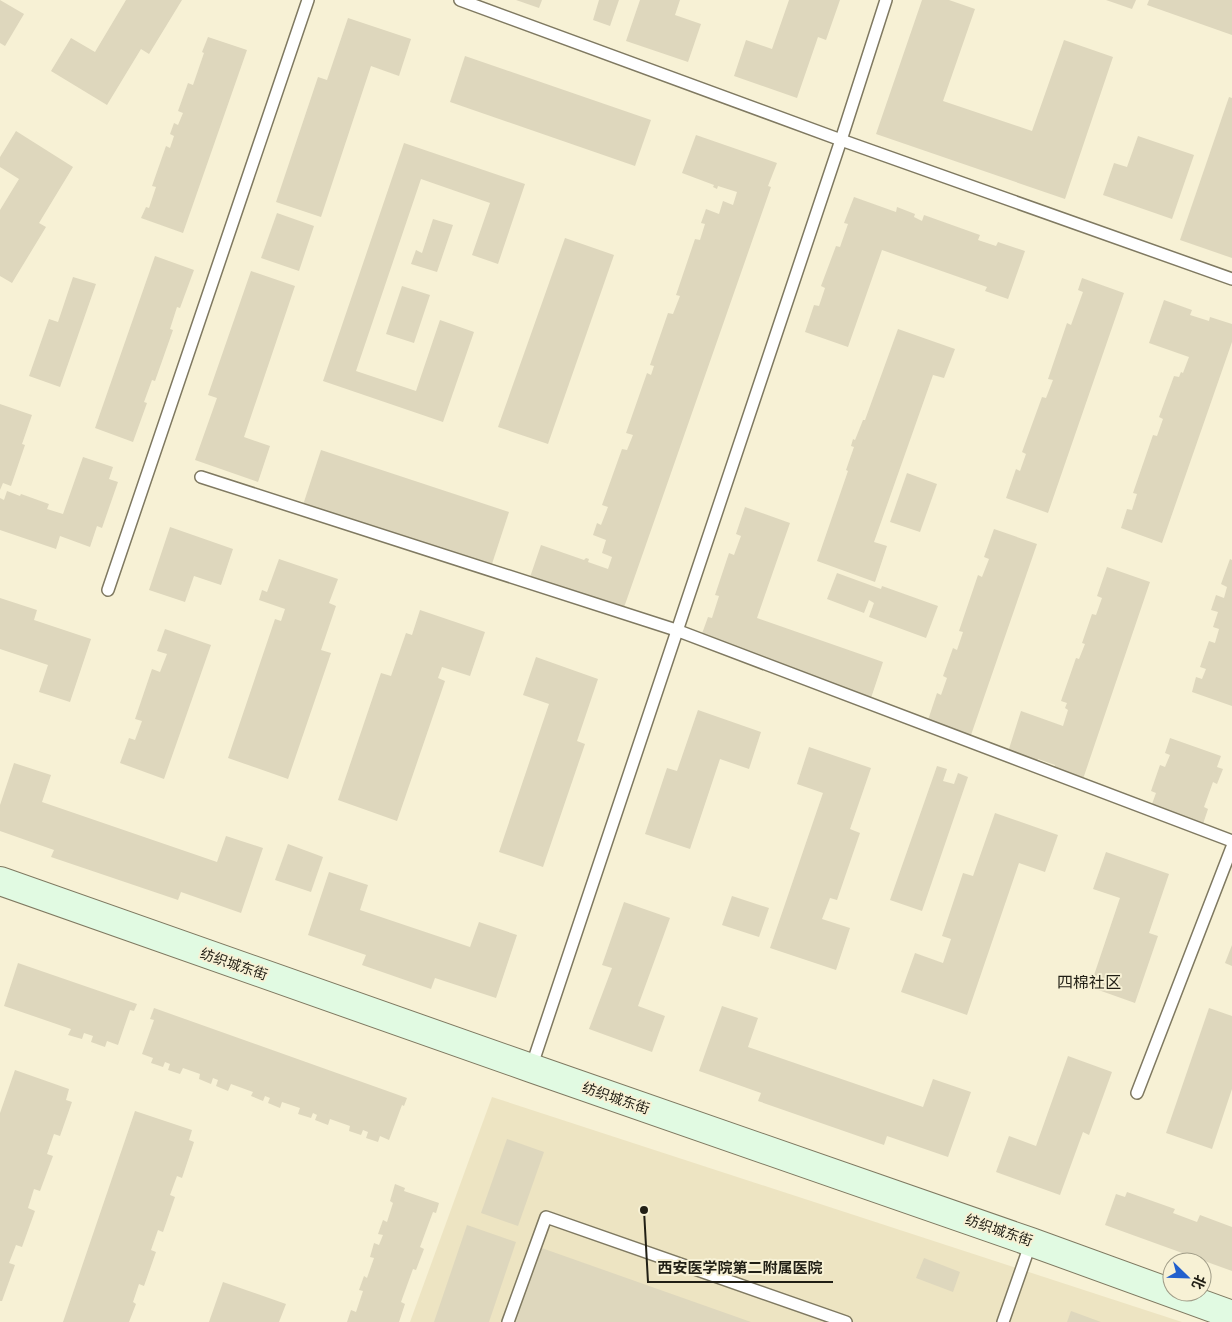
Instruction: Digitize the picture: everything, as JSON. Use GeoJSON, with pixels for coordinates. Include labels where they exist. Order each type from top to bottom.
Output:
{"type":"FeatureCollection","features":[{"type":"Feature","properties":{"kind":"street","name":"纺织城东街"},"geometry":{"type":"LineString","coordinates":[[0,881],[1031,1242],[1232,1316]]}},
{"type":"Feature","properties":{"kind":"lane"},"geometry":{"type":"LineString","coordinates":[[108,590],[308,0]]}},
{"type":"Feature","properties":{"kind":"lane"},"geometry":{"type":"LineString","coordinates":[[460,0],[841,140],[1232,279]]}},
{"type":"Feature","properties":{"kind":"lane"},"geometry":{"type":"LineString","coordinates":[[531,1068],[886,0]]}},
{"type":"Feature","properties":{"kind":"lane"},"geometry":{"type":"LineString","coordinates":[[201,476],[676,630],[1232,841]]}},
{"type":"Feature","properties":{"kind":"lane"},"geometry":{"type":"LineString","coordinates":[[1137,1093],[1232,847]]}},
{"type":"Feature","properties":{"kind":"lane"},"geometry":{"type":"LineString","coordinates":[[508,1322],[546,1217],[846,1322]]}},
{"type":"Feature","properties":{"kind":"lane"},"geometry":{"type":"LineString","coordinates":[[1003,1322],[1031,1242]]}},
{"type":"Feature","properties":{"kind":"shaded area"},"geometry":{"type":"Polygon","coordinates":[[[492,1097],[1182,1322],[410,1322],[492,1097]]]}},
{"type":"Feature","properties":{"kind":"building"},"geometry":{"type":"Polygon","coordinates":[[[0,0],[24,14],[5,46],[0,43],[0,0]]]}},
{"type":"Feature","properties":{"kind":"building"},"geometry":{"type":"Polygon","coordinates":[[[126,0],[182,0],[149,54],[141,49],[107,105],[51,71],[71,38],[95,52],[126,0]]]}},
{"type":"Feature","properties":{"kind":"building"},"geometry":{"type":"Polygon","coordinates":[[[516,0],[542,0],[539,8],[516,0]]]}},
{"type":"Feature","properties":{"kind":"building"},"geometry":{"type":"Polygon","coordinates":[[[599,0],[619,0],[610,26],[593,20],[599,0]]]}},
{"type":"Feature","properties":{"kind":"building"},"geometry":{"type":"Polygon","coordinates":[[[640,0],[680,0],[675,15],[701,24],[688,62],[626,41],[640,0]]]}},
{"type":"Feature","properties":{"kind":"building"},"geometry":{"type":"Polygon","coordinates":[[[789,0],[840,0],[826,40],[818,37],[797,98],[734,76],[746,40],[772,49],[789,0]]]}},
{"type":"Feature","properties":{"kind":"building"},"geometry":{"type":"Polygon","coordinates":[[[922,0],[949,0],[975,9],[943,101],[1032,131],[1064,40],[1113,57],[1065,199],[876,134],[922,0]]]}},
{"type":"Feature","properties":{"kind":"building"},"geometry":{"type":"Polygon","coordinates":[[[1106,0],[1136,0],[1132,9],[1106,0]]]}},
{"type":"Feature","properties":{"kind":"building"},"geometry":{"type":"Polygon","coordinates":[[[1149,0],[1232,0],[1232,35],[1147,5],[1149,0]]]}},
{"type":"Feature","properties":{"kind":"building"},"geometry":{"type":"Polygon","coordinates":[[[348,18],[411,39],[399,76],[371,66],[321,217],[276,202],[318,77],[327,80],[348,18]]]}},
{"type":"Feature","properties":{"kind":"building"},"geometry":{"type":"Polygon","coordinates":[[[208,37],[247,50],[183,233],[141,218],[146,207],[149,208],[156,187],[152,186],[166,146],[170,148],[174,136],[170,134],[174,123],[178,125],[183,113],[178,111],[188,83],[193,85],[208,37]]]}},
{"type":"Feature","properties":{"kind":"building"},"geometry":{"type":"Polygon","coordinates":[[[465,56],[651,120],[635,166],[450,102],[465,56]]]}},
{"type":"Feature","properties":{"kind":"building"},"geometry":{"type":"Polygon","coordinates":[[[1229,97],[1232,98],[1232,258],[1180,240],[1229,97]]]}},
{"type":"Feature","properties":{"kind":"building"},"geometry":{"type":"Polygon","coordinates":[[[16,131],[73,167],[39,223],[46,227],[12,283],[0,276],[0,210],[19,179],[0,167],[0,157],[16,131]]]}},
{"type":"Feature","properties":{"kind":"building"},"geometry":{"type":"Polygon","coordinates":[[[696,135],[777,163],[768,186],[771,187],[621,616],[528,583],[541,545],[584,560],[586,558],[589,559],[588,562],[608,569],[612,557],[602,553],[606,540],[593,535],[597,523],[601,525],[608,507],[602,505],[622,449],[627,450],[633,435],[626,433],[647,373],[651,375],[654,366],[650,365],[668,313],[673,314],[680,296],[676,295],[695,239],[700,240],[705,224],[701,223],[706,209],[719,214],[723,201],[733,205],[737,192],[718,186],[717,189],[713,187],[714,185],[682,173],[696,135]]]}},
{"type":"Feature","properties":{"kind":"building"},"geometry":{"type":"Polygon","coordinates":[[[1138,136],[1194,155],[1172,219],[1103,195],[1114,163],[1127,167],[1138,136]]]}},
{"type":"Feature","properties":{"kind":"building"},"geometry":{"type":"Polygon","coordinates":[[[404,143],[525,184],[498,264],[472,255],[490,203],[421,179],[356,371],[416,391],[440,320],[474,332],[443,422],[323,381],[404,143]]]}},
{"type":"Feature","properties":{"kind":"building"},"geometry":{"type":"Polygon","coordinates":[[[854,197],[896,212],[897,207],[915,214],[914,217],[922,221],[924,215],[980,235],[978,240],[996,246],[998,242],[1025,251],[1008,299],[985,291],[987,287],[882,250],[848,347],[805,332],[814,305],[819,306],[825,288],[821,286],[836,246],[840,247],[848,224],[844,223],[854,197]]]}},
{"type":"Feature","properties":{"kind":"building"},"geometry":{"type":"Polygon","coordinates":[[[277,213],[314,226],[299,271],[261,258],[277,213]]]}},
{"type":"Feature","properties":{"kind":"building"},"geometry":{"type":"Polygon","coordinates":[[[433,219],[453,225],[437,272],[411,264],[416,250],[422,253],[433,219]]]}},
{"type":"Feature","properties":{"kind":"building"},"geometry":{"type":"Polygon","coordinates":[[[565,238],[614,255],[548,444],[498,427],[565,238]]]}},
{"type":"Feature","properties":{"kind":"building"},"geometry":{"type":"Polygon","coordinates":[[[155,256],[194,270],[180,308],[177,307],[170,329],[173,330],[155,381],[152,380],[144,402],[147,403],[133,442],[95,428],[155,256]]]}},
{"type":"Feature","properties":{"kind":"building"},"geometry":{"type":"Polygon","coordinates":[[[251,271],[295,286],[244,437],[270,446],[258,482],[195,460],[217,398],[208,395],[251,271]]]}},
{"type":"Feature","properties":{"kind":"building"},"geometry":{"type":"Polygon","coordinates":[[[73,277],[96,284],[60,387],[29,376],[49,319],[58,322],[73,277]]]}},
{"type":"Feature","properties":{"kind":"building"},"geometry":{"type":"Polygon","coordinates":[[[1082,278],[1124,293],[1048,513],[1006,498],[1016,469],[1020,471],[1026,454],[1022,452],[1042,397],[1046,398],[1053,380],[1048,379],[1067,323],[1071,325],[1083,292],[1078,290],[1082,278]]]}},
{"type":"Feature","properties":{"kind":"building"},"geometry":{"type":"Polygon","coordinates":[[[402,286],[430,295],[414,343],[386,334],[402,286]]]}},
{"type":"Feature","properties":{"kind":"building"},"geometry":{"type":"Polygon","coordinates":[[[1164,300],[1192,310],[1190,315],[1209,321],[1210,317],[1232,324],[1232,342],[1162,543],[1121,528],[1127,509],[1132,510],[1137,494],[1133,493],[1153,435],[1157,436],[1163,419],[1159,417],[1174,376],[1179,377],[1181,372],[1183,373],[1189,357],[1149,343],[1164,300]]]}},
{"type":"Feature","properties":{"kind":"building"},"geometry":{"type":"Polygon","coordinates":[[[898,329],[955,349],[944,378],[933,375],[874,542],[887,546],[875,582],[817,561],[848,471],[846,470],[854,447],[851,446],[853,439],[855,440],[863,420],[865,420],[898,329]]]}},
{"type":"Feature","properties":{"kind":"building"},"geometry":{"type":"Polygon","coordinates":[[[0,404],[32,415],[22,444],[25,445],[11,486],[3,483],[0,490],[0,404]]]}},
{"type":"Feature","properties":{"kind":"building"},"geometry":{"type":"Polygon","coordinates":[[[321,450],[509,512],[490,570],[302,508],[321,450]]]}},
{"type":"Feature","properties":{"kind":"building"},"geometry":{"type":"Polygon","coordinates":[[[83,457],[113,467],[109,479],[118,482],[102,528],[97,526],[90,547],[60,536],[56,549],[0,530],[0,498],[4,500],[7,491],[49,504],[47,509],[63,514],[83,457]]]}},
{"type":"Feature","properties":{"kind":"building"},"geometry":{"type":"Polygon","coordinates":[[[907,473],[937,484],[920,532],[890,522],[907,473]]]}},
{"type":"Feature","properties":{"kind":"building"},"geometry":{"type":"Polygon","coordinates":[[[745,507],[790,523],[757,618],[883,662],[870,701],[699,642],[708,617],[712,618],[719,596],[715,595],[729,553],[734,555],[741,536],[736,534],[745,507]]]}},
{"type":"Feature","properties":{"kind":"building"},"geometry":{"type":"Polygon","coordinates":[[[170,527],[233,549],[221,585],[194,576],[185,602],[149,590],[170,527]]]}},
{"type":"Feature","properties":{"kind":"building"},"geometry":{"type":"Polygon","coordinates":[[[994,529],[1037,544],[971,735],[928,720],[937,693],[941,695],[947,678],[943,676],[953,648],[957,650],[963,632],[959,631],[978,575],[982,577],[989,559],[984,557],[994,529]]]}},
{"type":"Feature","properties":{"kind":"building"},"geometry":{"type":"Polygon","coordinates":[[[279,559],[338,579],[329,603],[336,606],[321,650],[331,653],[288,779],[228,758],[275,619],[281,621],[285,609],[259,600],[262,590],[267,592],[279,559]]]}},
{"type":"Feature","properties":{"kind":"building"},"geometry":{"type":"Polygon","coordinates":[[[1230,559],[1232,560],[1232,706],[1192,692],[1196,677],[1202,679],[1206,669],[1200,667],[1209,641],[1215,643],[1219,629],[1213,627],[1218,612],[1211,610],[1216,595],[1224,598],[1227,587],[1221,584],[1230,559]]]}},
{"type":"Feature","properties":{"kind":"building"},"geometry":{"type":"Polygon","coordinates":[[[1107,567],[1150,582],[1083,779],[1053,769],[1055,765],[1038,759],[1036,762],[1008,752],[1021,711],[1063,726],[1068,710],[1065,708],[1067,703],[1061,701],[1076,658],[1079,659],[1085,644],[1082,643],[1092,614],[1096,615],[1102,598],[1097,596],[1107,567]]]}},
{"type":"Feature","properties":{"kind":"building"},"geometry":{"type":"Polygon","coordinates":[[[837,573],[881,589],[882,586],[938,606],[926,638],[869,617],[874,603],[869,600],[864,613],[827,599],[837,573]]]}},
{"type":"Feature","properties":{"kind":"building"},"geometry":{"type":"Polygon","coordinates":[[[0,598],[37,610],[34,620],[91,639],[70,702],[39,692],[48,665],[0,649],[0,598]]]}},
{"type":"Feature","properties":{"kind":"building"},"geometry":{"type":"Polygon","coordinates":[[[420,610],[485,632],[470,676],[442,667],[438,678],[445,681],[397,821],[338,800],[381,673],[391,676],[406,633],[412,635],[420,610]]]}},
{"type":"Feature","properties":{"kind":"building"},"geometry":{"type":"Polygon","coordinates":[[[165,629],[211,645],[164,779],[120,763],[129,738],[135,740],[142,721],[135,719],[152,669],[160,672],[167,654],[157,651],[165,629]]]}},
{"type":"Feature","properties":{"kind":"building"},"geometry":{"type":"Polygon","coordinates":[[[536,657],[598,679],[577,741],[585,744],[543,867],[499,852],[549,704],[523,695],[536,657]]]}},
{"type":"Feature","properties":{"kind":"building"},"geometry":{"type":"Polygon","coordinates":[[[698,710],[761,732],[749,769],[720,759],[690,849],[645,834],[667,768],[677,771],[698,710]]]}},
{"type":"Feature","properties":{"kind":"building"},"geometry":{"type":"Polygon","coordinates":[[[1170,738],[1221,756],[1217,767],[1223,769],[1217,784],[1213,782],[1204,807],[1208,809],[1203,824],[1143,811],[1146,801],[1152,804],[1156,793],[1151,791],[1160,765],[1165,767],[1170,755],[1165,753],[1170,738]]]}},
{"type":"Feature","properties":{"kind":"building"},"geometry":{"type":"Polygon","coordinates":[[[809,747],[871,768],[850,829],[860,833],[837,900],[830,898],[822,919],[850,928],[836,970],[770,948],[823,793],[797,784],[809,747]]]}},
{"type":"Feature","properties":{"kind":"building"},"geometry":{"type":"Polygon","coordinates":[[[14,763],[51,775],[42,802],[217,862],[226,836],[263,848],[241,913],[181,892],[178,900],[51,857],[54,850],[0,831],[0,805],[14,763]]]}},
{"type":"Feature","properties":{"kind":"building"},"geometry":{"type":"Polygon","coordinates":[[[937,766],[947,769],[943,781],[954,784],[958,773],[968,777],[922,911],[890,900],[937,766]]]}},
{"type":"Feature","properties":{"kind":"building"},"geometry":{"type":"Polygon","coordinates":[[[995,813],[1058,835],[1045,872],[1019,863],[967,1015],[901,992],[915,953],[943,963],[951,939],[942,936],[963,873],[973,876],[995,813]]]}},
{"type":"Feature","properties":{"kind":"building"},"geometry":{"type":"Polygon","coordinates":[[[288,844],[323,857],[311,892],[275,880],[288,844]]]}},
{"type":"Feature","properties":{"kind":"building"},"geometry":{"type":"Polygon","coordinates":[[[1106,852],[1169,874],[1149,933],[1158,936],[1135,1003],[1090,987],[1120,898],[1093,889],[1106,852]]]}},
{"type":"Feature","properties":{"kind":"building"},"geometry":{"type":"Polygon","coordinates":[[[329,872],[368,885],[360,910],[470,947],[479,922],[517,935],[496,998],[435,978],[431,989],[362,965],[366,955],[308,935],[329,872]]]}},
{"type":"Feature","properties":{"kind":"building"},"geometry":{"type":"Polygon","coordinates":[[[732,896],[769,908],[759,937],[722,925],[732,896]]]}},
{"type":"Feature","properties":{"kind":"building"},"geometry":{"type":"Polygon","coordinates":[[[624,902],[670,918],[638,1006],[665,1016],[652,1052],[589,1029],[612,968],[602,965],[624,902]]]}},
{"type":"Feature","properties":{"kind":"building"},"geometry":{"type":"Polygon","coordinates":[[[1232,945],[1232,966],[1225,963],[1232,945]]]}},
{"type":"Feature","properties":{"kind":"building"},"geometry":{"type":"Polygon","coordinates":[[[18,963],[137,1004],[134,1011],[130,1010],[118,1045],[107,1041],[105,1047],[91,1042],[93,1036],[84,1033],[82,1039],[68,1035],[71,1029],[4,1006],[18,963]]]}},
{"type":"Feature","properties":{"kind":"building"},"geometry":{"type":"Polygon","coordinates":[[[722,1006],[758,1018],[748,1047],[923,1107],[933,1079],[971,1092],[948,1157],[887,1136],[884,1145],[758,1101],[761,1093],[699,1071],[722,1006]]]}},
{"type":"Feature","properties":{"kind":"building"},"geometry":{"type":"Polygon","coordinates":[[[154,1008],[407,1098],[404,1106],[402,1105],[389,1140],[380,1136],[378,1142],[366,1138],[368,1132],[363,1130],[361,1135],[349,1131],[350,1126],[330,1119],[328,1125],[315,1120],[317,1115],[313,1113],[311,1118],[298,1114],[300,1108],[282,1102],[280,1108],[268,1103],[270,1098],[265,1096],[263,1101],[251,1096],[253,1092],[231,1084],[228,1091],[216,1086],[218,1080],[213,1078],[211,1084],[199,1079],[200,1074],[183,1068],[180,1074],[168,1070],[170,1064],[165,1062],[163,1067],[151,1063],[153,1058],[142,1054],[154,1020],[150,1019],[154,1008]]]}},
{"type":"Feature","properties":{"kind":"building"},"geometry":{"type":"Polygon","coordinates":[[[1209,1008],[1232,1016],[1232,1089],[1212,1149],[1166,1133],[1209,1008]]]}},
{"type":"Feature","properties":{"kind":"building"},"geometry":{"type":"Polygon","coordinates":[[[1068,1056],[1112,1072],[1089,1135],[1083,1132],[1060,1195],[996,1172],[1009,1136],[1036,1146],[1068,1056]]]}},
{"type":"Feature","properties":{"kind":"building"},"geometry":{"type":"Polygon","coordinates":[[[15,1070],[69,1089],[66,1100],[72,1102],[60,1136],[54,1134],[47,1154],[53,1156],[40,1191],[34,1189],[28,1208],[35,1211],[22,1247],[16,1245],[9,1263],[15,1265],[2,1301],[0,1301],[0,1113],[15,1070]]]}},
{"type":"Feature","properties":{"kind":"building"},"geometry":{"type":"Polygon","coordinates":[[[135,1111],[192,1130],[189,1140],[194,1142],[182,1178],[177,1176],[170,1195],[175,1197],[163,1232],[158,1230],[151,1250],[156,1252],[144,1286],[139,1284],[133,1302],[136,1304],[129,1322],[63,1322],[135,1111]]]}},
{"type":"Feature","properties":{"kind":"building"},"geometry":{"type":"Polygon","coordinates":[[[507,1139],[544,1152],[518,1226],[481,1213],[507,1139]]]}},
{"type":"Feature","properties":{"kind":"building"},"geometry":{"type":"Polygon","coordinates":[[[395,1184],[405,1188],[404,1191],[439,1203],[436,1213],[433,1212],[420,1247],[424,1249],[416,1270],[413,1269],[401,1302],[405,1304],[399,1322],[347,1322],[351,1310],[356,1312],[363,1291],[359,1290],[364,1276],[367,1278],[374,1258],[370,1257],[374,1243],[379,1245],[383,1235],[378,1234],[383,1220],[387,1222],[393,1203],[390,1201],[395,1184]]]}},
{"type":"Feature","properties":{"kind":"building"},"geometry":{"type":"Polygon","coordinates":[[[1127,1192],[1175,1209],[1173,1213],[1197,1222],[1200,1215],[1232,1227],[1232,1271],[1212,1264],[1212,1252],[1180,1252],[1105,1225],[1116,1194],[1125,1197],[1127,1192]]]}},
{"type":"Feature","properties":{"kind":"building"},"geometry":{"type":"Polygon","coordinates":[[[467,1225],[516,1242],[489,1322],[434,1322],[467,1225]]]}},
{"type":"Feature","properties":{"kind":"building"},"geometry":{"type":"Polygon","coordinates":[[[536,1246],[751,1322],[509,1322],[536,1246]]]}},
{"type":"Feature","properties":{"kind":"building"},"geometry":{"type":"Polygon","coordinates":[[[924,1258],[960,1272],[953,1292],[916,1278],[924,1258]]]}},
{"type":"Feature","properties":{"kind":"building"},"geometry":{"type":"Polygon","coordinates":[[[223,1282],[286,1304],[279,1322],[209,1322],[223,1282]]]}},
{"type":"Feature","properties":{"kind":"building"},"geometry":{"type":"Polygon","coordinates":[[[1071,1311],[1101,1322],[1067,1322],[1071,1311]]]}},
{"type":"Feature","properties":{"kind":"place","name":"西安医学院第二附属医院"},"geometry":{"type":"Point","coordinates":[644,1210]}},
{"type":"Feature","properties":{"kind":"district","name":"四棉社区"},"geometry":{"type":"Point","coordinates":[1089,982]}}]}
